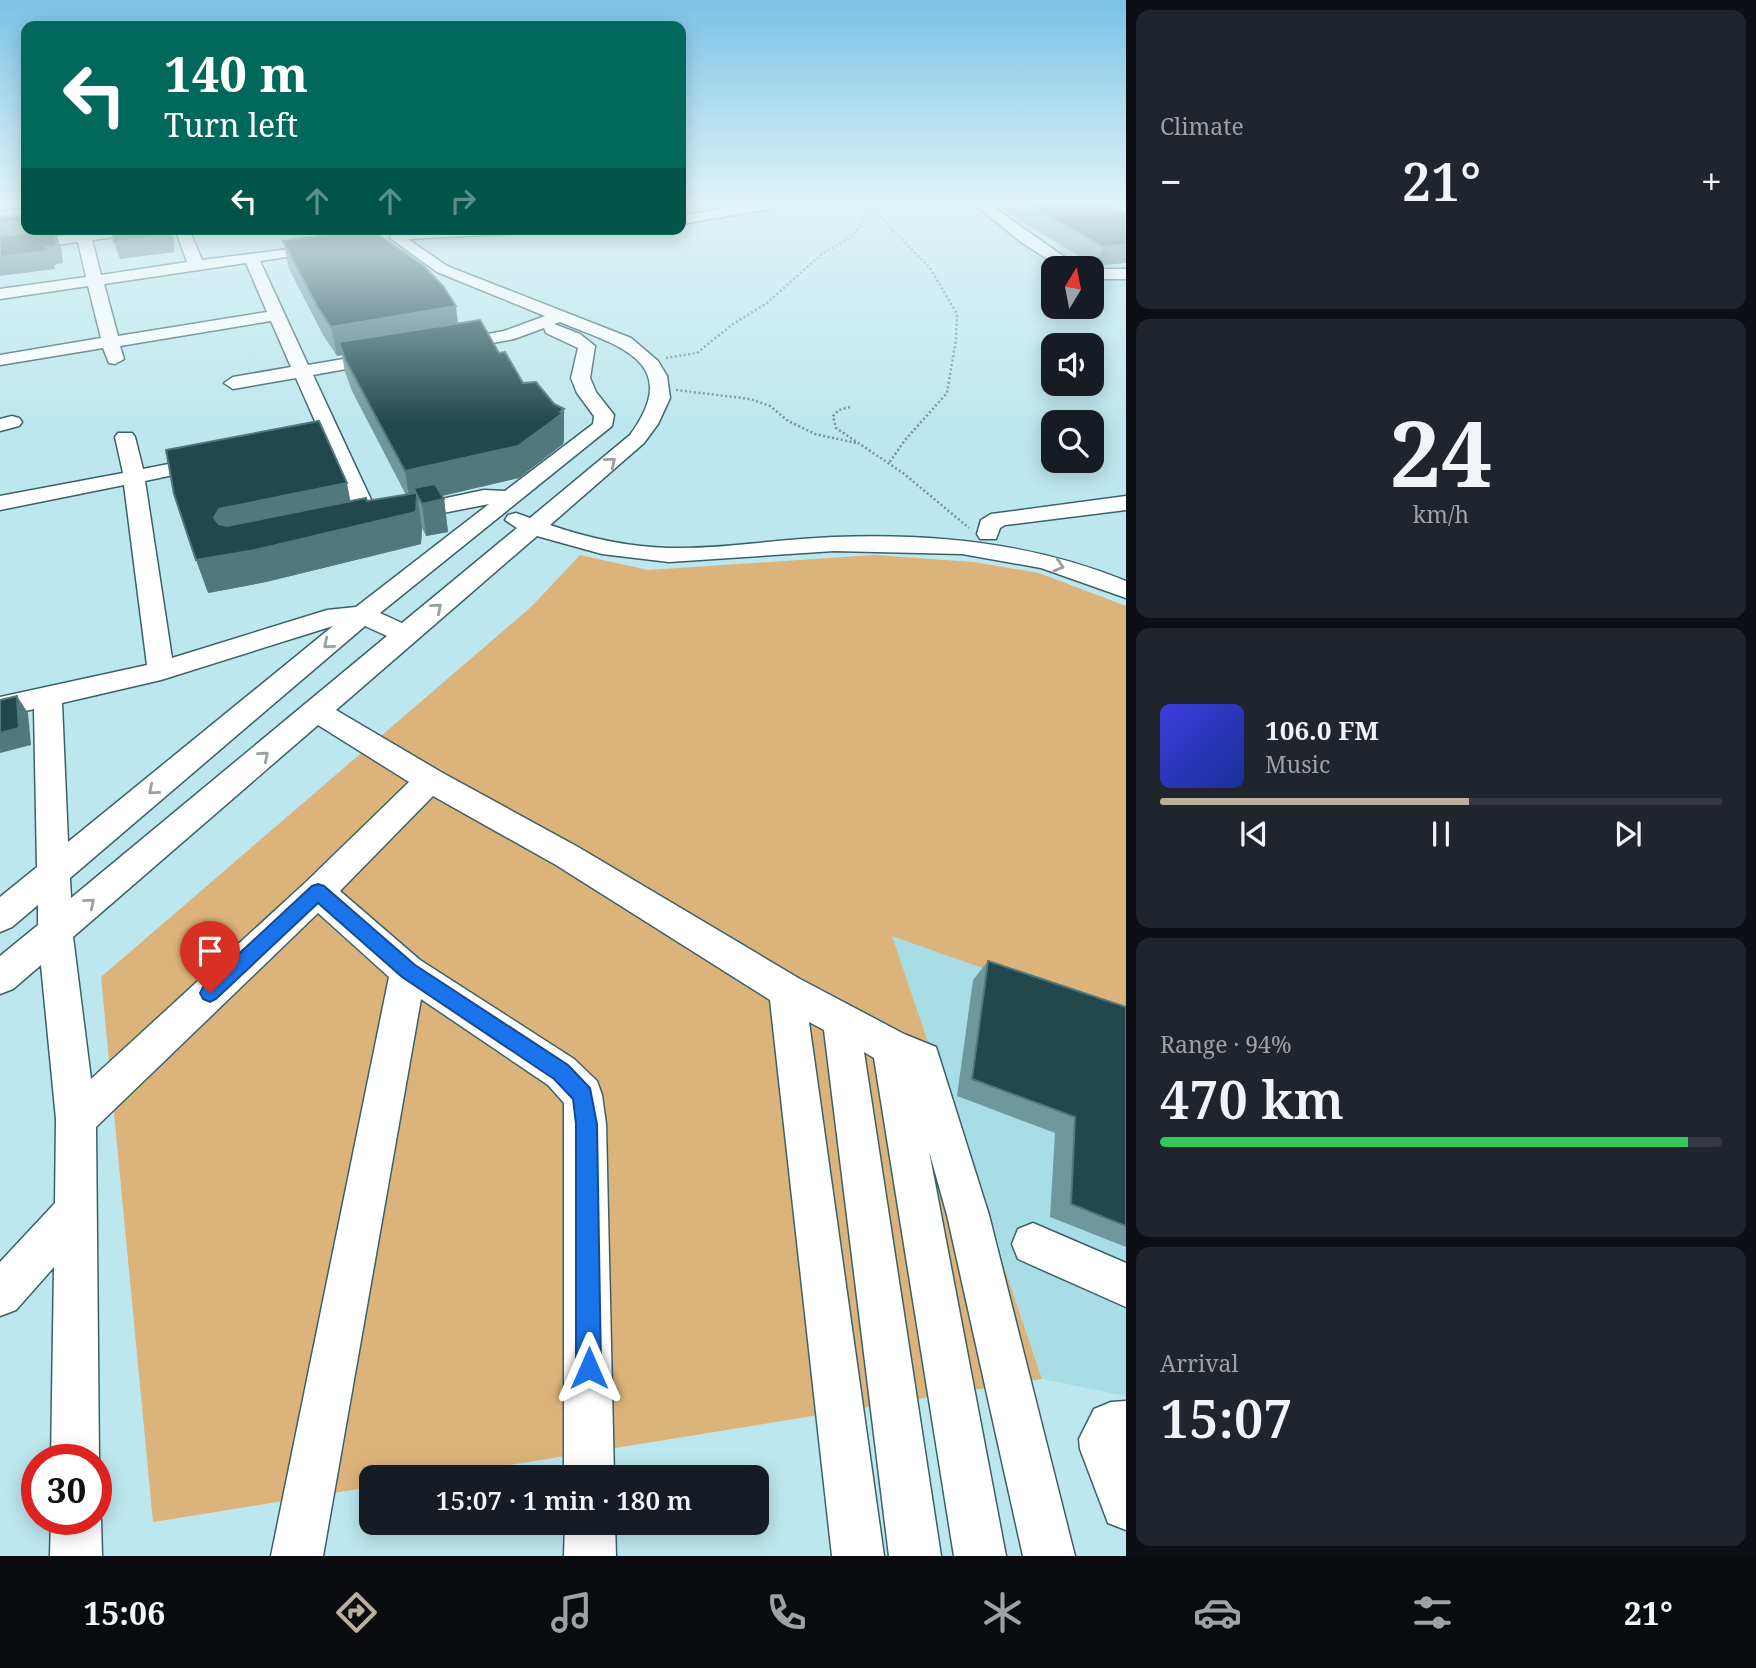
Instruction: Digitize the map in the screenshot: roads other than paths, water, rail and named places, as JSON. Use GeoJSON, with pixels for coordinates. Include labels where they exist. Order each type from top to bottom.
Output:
{"type":"FeatureCollection","features":[{"type":"Feature","properties":{"kind":"street"},"geometry":{"type":"LineString","coordinates":[[94,277],[115,361]]}},
{"type":"Feature","properties":{"kind":"street"},"geometry":{"type":"LineString","coordinates":[[0,294],[119,277]]}},
{"type":"Feature","properties":{"kind":"street"},"geometry":{"type":"LineString","coordinates":[[259,277],[370,521]]}},
{"type":"Feature","properties":{"kind":"street"},"geometry":{"type":"LineString","coordinates":[[0,978],[637,439],[659,407],[662,390],[659,378],[647,360],[631,346],[608,333],[461,277]]}},
{"type":"Feature","properties":{"kind":"street"},"geometry":{"type":"LineString","coordinates":[[428,280],[451,291]]}},
{"type":"Feature","properties":{"kind":"street"},"geometry":{"type":"LineString","coordinates":[[476,301],[582,341],[587,351]]}},
{"type":"Feature","properties":{"kind":"street"},"geometry":{"type":"LineString","coordinates":[[0,360],[277,315]]}},
{"type":"Feature","properties":{"kind":"street"},"geometry":{"type":"LineString","coordinates":[[431,349],[508,335],[561,316]]}},
{"type":"Feature","properties":{"kind":"street"},"geometry":{"type":"LineString","coordinates":[[0,916],[54,874],[362,615],[602,426],[604,415],[583,388],[578,376],[580,363],[587,351],[606,344],[631,346]]}},
{"type":"Feature","properties":{"kind":"street"},"geometry":{"type":"LineString","coordinates":[[233,383],[405,354]]}},
{"type":"Feature","properties":{"kind":"street"},"geometry":{"type":"LineString","coordinates":[[125,438],[134,476],[161,671]]}},
{"type":"Feature","properties":{"kind":"street"},"geometry":{"type":"LineString","coordinates":[[306,444],[333,439]]}},
{"type":"Feature","properties":{"kind":"street"},"geometry":{"type":"LineString","coordinates":[[0,503],[227,459]]}},
{"type":"Feature","properties":{"kind":"street"},"geometry":{"type":"LineString","coordinates":[[344,527],[475,499],[500,504],[539,520],[578,543],[689,556],[829,544],[968,547],[1038,560],[1084,573],[1126,590]]}},
{"type":"Feature","properties":{"kind":"street"},"geometry":{"type":"LineString","coordinates":[[981,534],[989,524],[999,519],[1126,503]]}},
{"type":"Feature","properties":{"kind":"street"},"geometry":{"type":"LineString","coordinates":[[539,520],[656,539],[703,539],[787,529],[838,527],[981,534],[1056,547],[1126,572]]}},
{"type":"Feature","properties":{"kind":"street"},"geometry":{"type":"LineString","coordinates":[[75,1444],[76,1119],[55,932],[54,874],[15,700],[161,671],[321,620],[348,614],[362,615],[406,635]]}},
{"type":"Feature","properties":{"kind":"street"},"geometry":{"type":"LineString","coordinates":[[317,711],[430,780],[567,856],[787,991],[891,1047],[923,1060],[931,1080],[968,1215],[1049,1556]]}},
{"type":"Feature","properties":{"kind":"street"},"geometry":{"type":"LineString","coordinates":[[76,1119],[318,892],[430,780]]}},
{"type":"Feature","properties":{"kind":"street"},"geometry":{"type":"LineString","coordinates":[[318,892],[408,971],[561,1072],[583,1095],[586,1124],[589,1465]]}},
{"type":"Feature","properties":{"kind":"street"},"geometry":{"type":"LineString","coordinates":[[297,1556],[408,971]]}},
{"type":"Feature","properties":{"kind":"street"},"geometry":{"type":"LineString","coordinates":[[787,991],[858,1556]]}},
{"type":"Feature","properties":{"kind":"street"},"geometry":{"type":"LineString","coordinates":[[841,1021],[915,1556]]}},
{"type":"Feature","properties":{"kind":"street"},"geometry":{"type":"LineString","coordinates":[[891,1047],[980,1556]]}},
{"type":"Feature","properties":{"kind":"street"},"geometry":{"type":"LineString","coordinates":[[0,1294],[74,1213]]}},
{"type":"Feature","properties":{"kind":"street"},"geometry":{"type":"LineString","coordinates":[[1033,1244],[1126,1285]]}},
{"type":"Feature","properties":{"kind":"street"},"geometry":{"type":"LineString","coordinates":[[1126,1425],[1111,1426],[1103,1439],[1104,1449],[1126,1505]]}},
{"type":"Feature","properties":{"kind":"street"},"geometry":{"type":"LineString","coordinates":[[76,1535],[76,1556]]}},
{"type":"Feature","properties":{"kind":"street"},"geometry":{"type":"LineString","coordinates":[[590,1535],[590,1556]]}}]}
